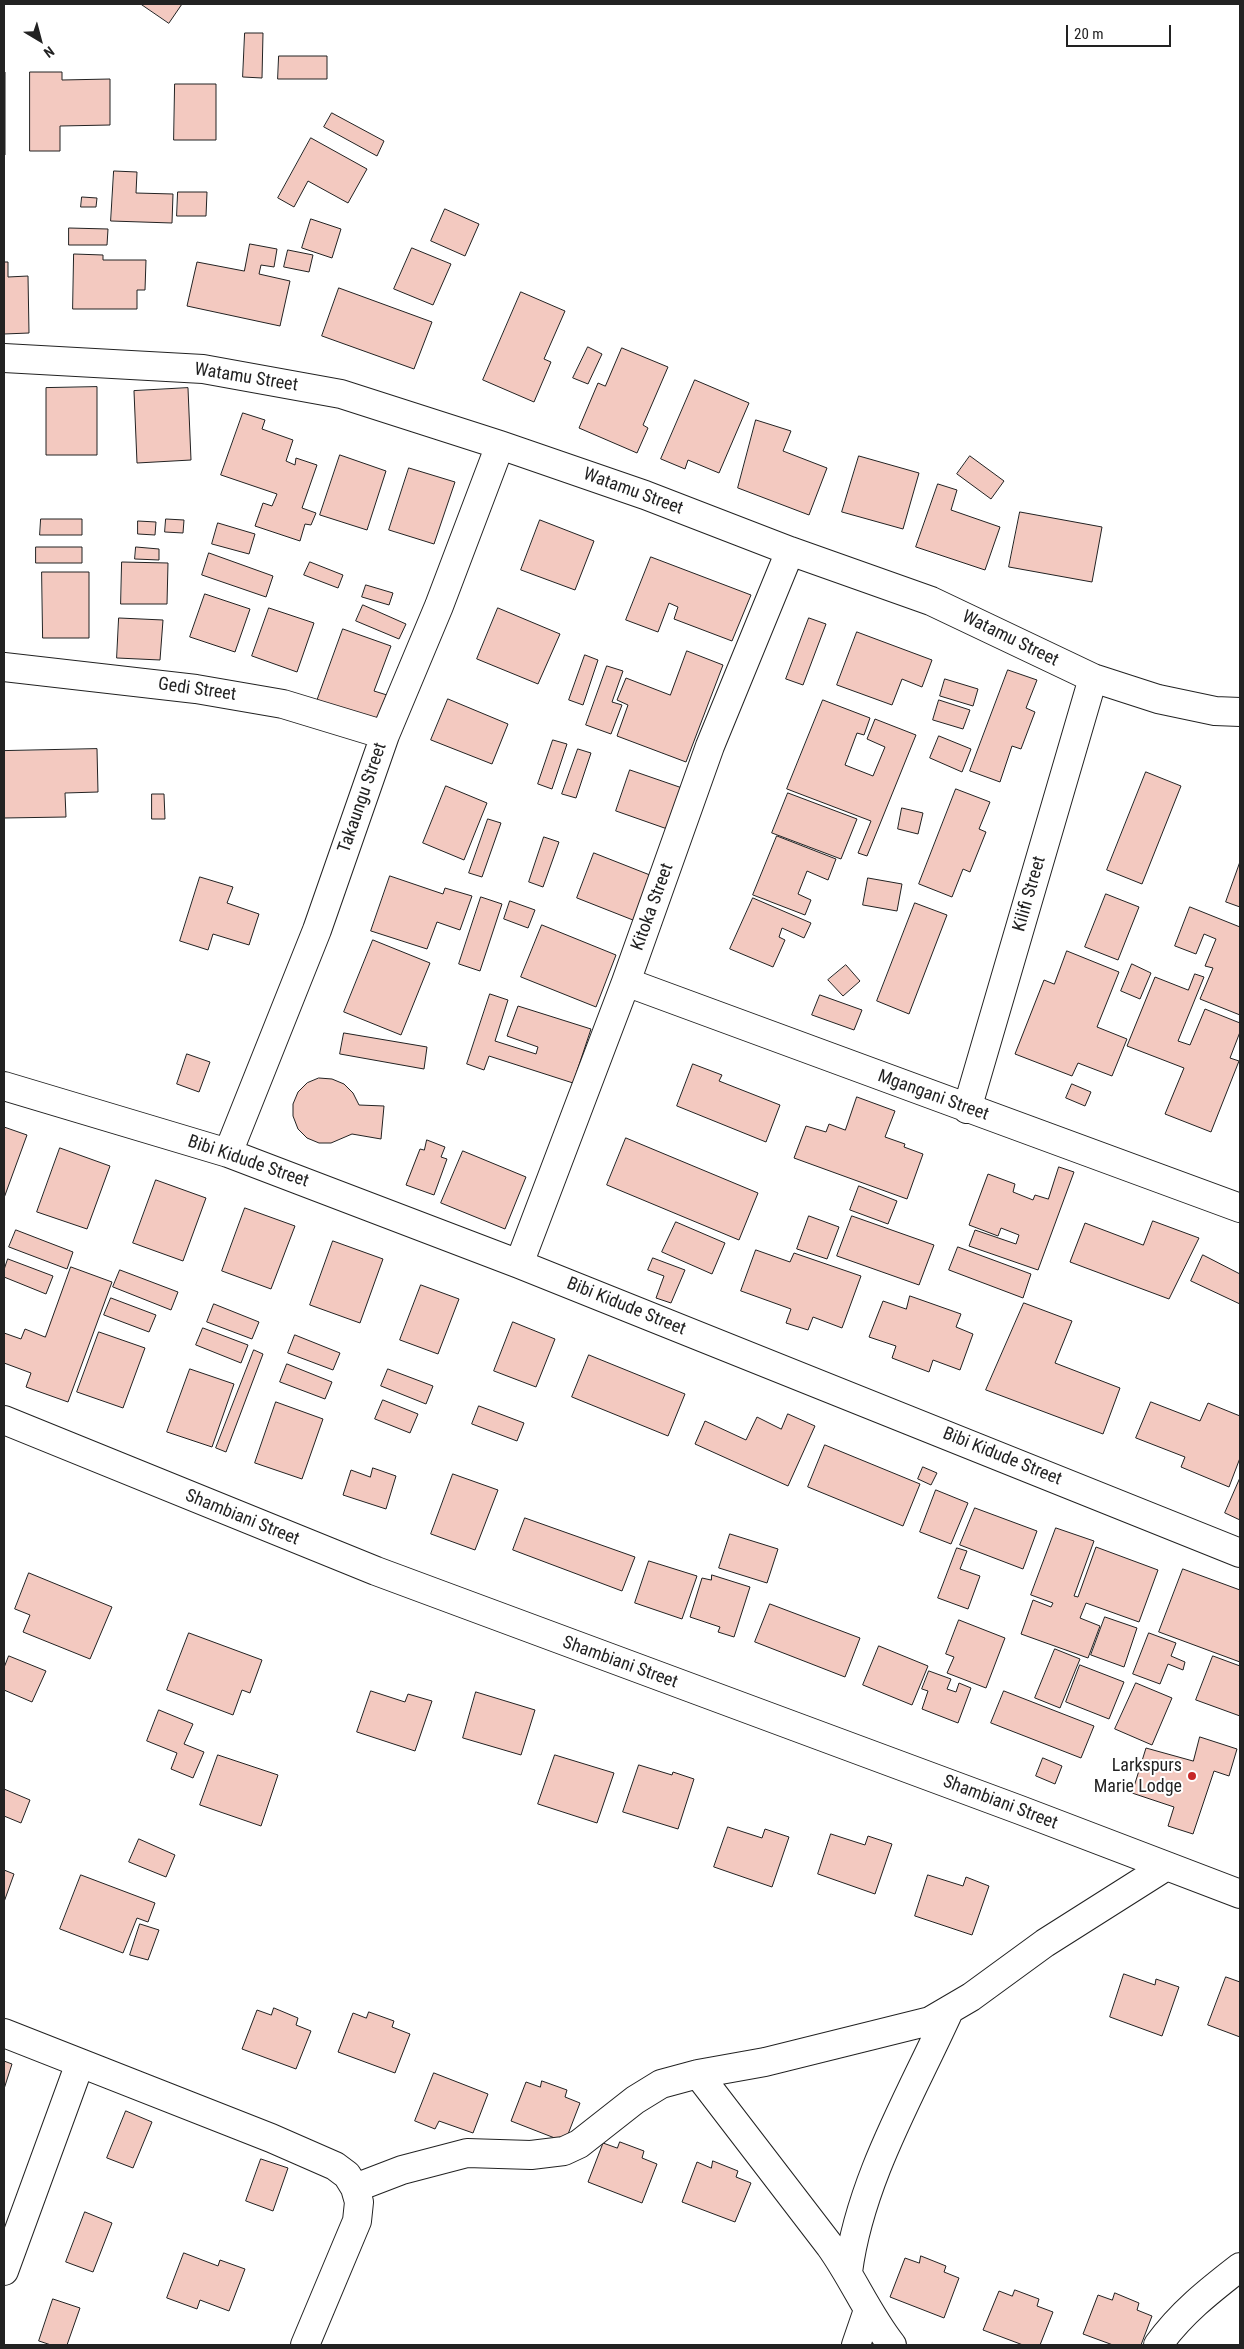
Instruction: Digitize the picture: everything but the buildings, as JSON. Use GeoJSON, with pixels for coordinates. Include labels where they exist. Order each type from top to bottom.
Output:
{"type":"FeatureCollection","features":[{"type":"Feature","properties":{"kind":"street","name":"Watamu Street"},"geometry":{"type":"LineString","coordinates":[[4,358],[202,369],[342,394],[500,445],[645,495],[790,551],[931,600],[1093,678],[1158,700],[1215,711],[1240,712]]}},
{"type":"Feature","properties":{"kind":"street","name":"Takaungu Street"},"geometry":{"type":"LineString","coordinates":[[228,1153],[316,930],[386,735],[439,606],[500,445]]}},
{"type":"Feature","properties":{"kind":"street","name":"Kitoka Street"},"geometry":{"type":"LineString","coordinates":[[518,1264],[626,982],[710,746],[790,551]]}},
{"type":"Feature","properties":{"kind":"street","name":"Gedi Street"},"geometry":{"type":"LineString","coordinates":[[4,667],[196,689],[284,704],[386,735]]}},
{"type":"Feature","properties":{"kind":"street","name":"Kilifi Street"},"geometry":{"type":"LineString","coordinates":[[967,1109],[1093,678]]}},
{"type":"Feature","properties":{"kind":"street","name":"Mgangani Street"},"geometry":{"type":"LineString","coordinates":[[626,982],[1240,1208]]}},
{"type":"Feature","properties":{"kind":"street","name":"Bibi Kidude Street"},"geometry":{"type":"LineString","coordinates":[[4,1086],[228,1153],[518,1264],[1240,1553]]}},
{"type":"Feature","properties":{"kind":"street","name":"Shambiani Street"},"geometry":{"type":"LineString","coordinates":[[4,1420],[376,1571],[1010,1806],[1165,1867],[1240,1894]]}},
{"type":"Feature","properties":{"kind":"street"},"geometry":{"type":"LineString","coordinates":[[355,2188],[402,2170],[467,2153],[532,2155],[564,2151],[579,2144],[635,2100],[661,2084],[698,2074],[765,2062],[930,2021],[949,2011],[1046,1943],[1165,1867]]}},
{"type":"Feature","properties":{"kind":"street"},"geometry":{"type":"LineString","coordinates":[[848,2272],[860,2211],[889,2142],[949,2011]]}},
{"type":"Feature","properties":{"kind":"street"},"geometry":{"type":"LineString","coordinates":[[4,2033],[271,2138],[336,2166],[347,2175],[355,2188],[359,2202],[357,2221],[305,2345]]}},
{"type":"Feature","properties":{"kind":"street"},"geometry":{"type":"LineString","coordinates":[[4,2271],[80,2063]]}},
{"type":"Feature","properties":{"kind":"street"},"geometry":{"type":"LineString","coordinates":[[698,2074],[813,2222],[848,2272],[868,2310],[892,2345]]}},
{"type":"Feature","properties":{"kind":"street"},"geometry":{"type":"LineString","coordinates":[[1158,2345],[1171,2327],[1188,2309],[1240,2267]]}},
{"type":"Feature","properties":{"kind":"street"},"geometry":{"type":"LineString","coordinates":[[856,2345],[868,2310]]}},
{"type":"Feature","properties":{"kind":"place","name":"Larkspurs Marie Lodge"},"geometry":{"type":"Point","coordinates":[1192,1776]}}]}
